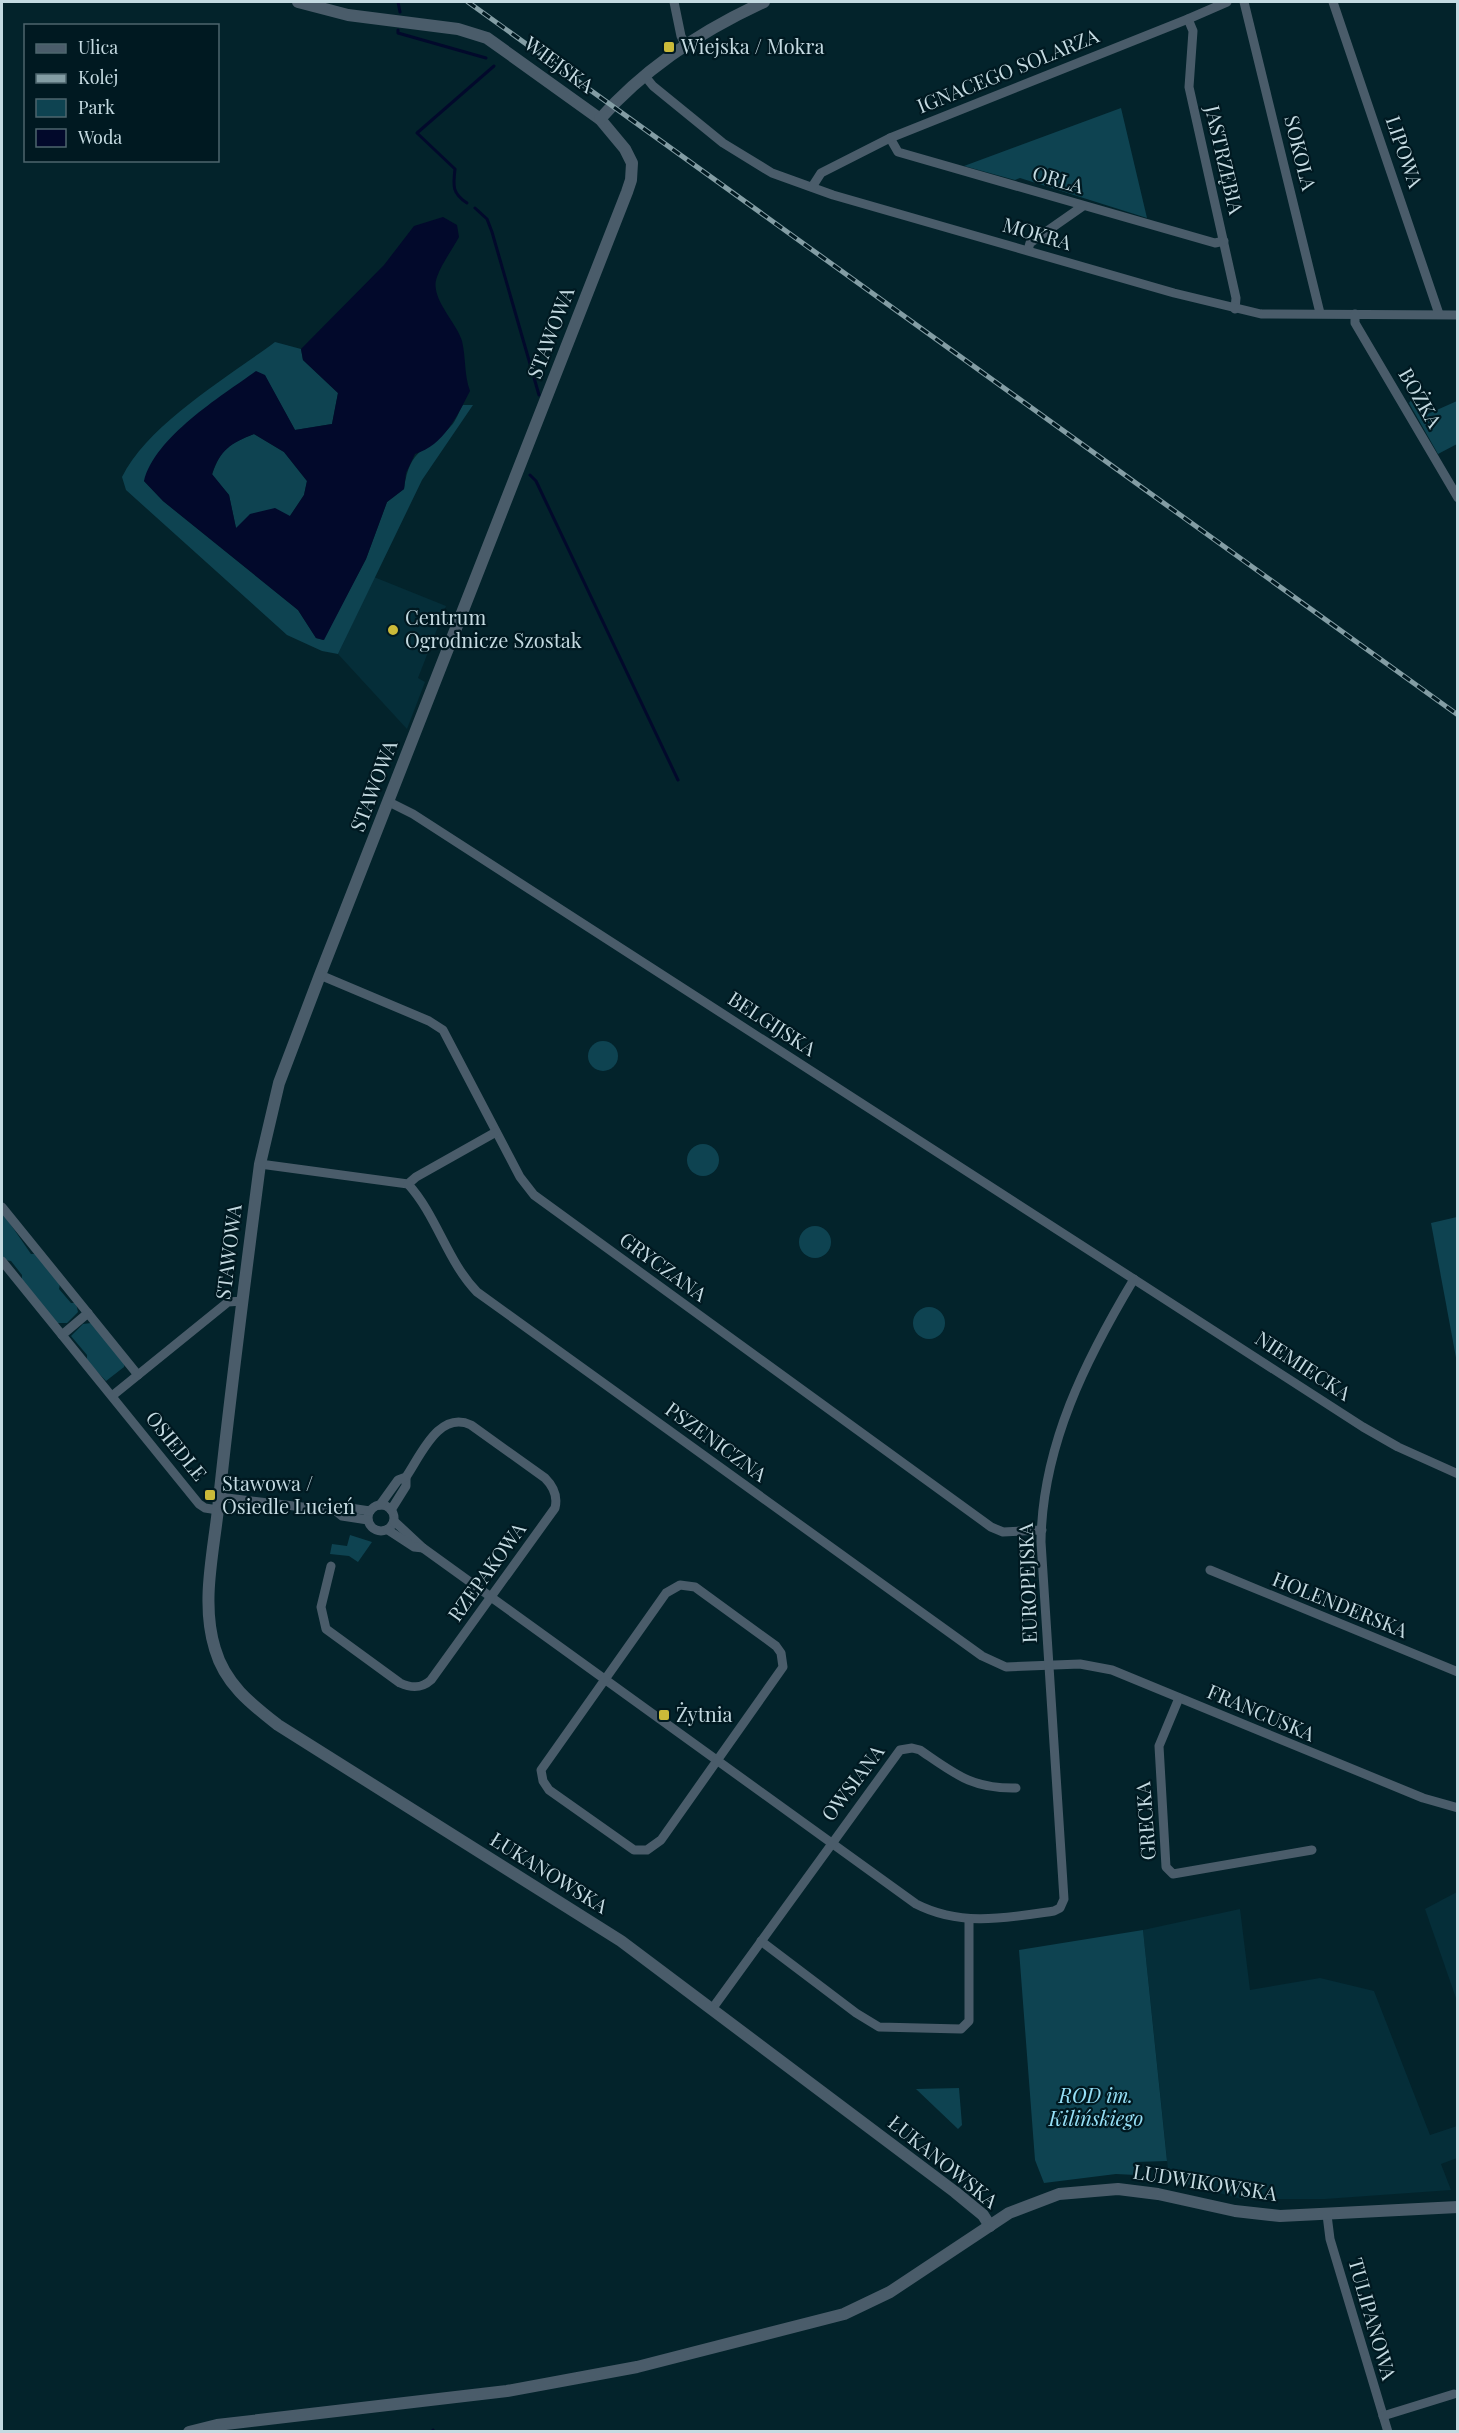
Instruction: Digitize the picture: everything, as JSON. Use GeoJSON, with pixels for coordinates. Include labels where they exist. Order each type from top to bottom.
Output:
{"type":"FeatureCollection","features":[{"type":"Feature","properties":{"kind":"street","name":"WIEJSKA"},"geometry":{"type":"LineString","coordinates":[[298,2],[348,15],[477,34],[497,44],[600,119],[644,75],[736,15],[764,2]]}},
{"type":"Feature","properties":{"kind":"street"},"geometry":{"type":"LineString","coordinates":[[674,2],[681,36],[686,46]]}},
{"type":"Feature","properties":{"kind":"street","name":"IGNACEGO SOLARZA"},"geometry":{"type":"LineString","coordinates":[[812,187],[821,173],[890,138],[1188,20],[1227,2]]}},
{"type":"Feature","properties":{"kind":"street","name":"SOKOLA"},"geometry":{"type":"LineString","coordinates":[[1244,2],[1320,313]]}},
{"type":"Feature","properties":{"kind":"street","name":"LIPOWA"},"geometry":{"type":"LineString","coordinates":[[1333,2],[1439,314]]}},
{"type":"Feature","properties":{"kind":"street","name":"JASTRZĘBIA"},"geometry":{"type":"LineString","coordinates":[[1188,20],[1193,31],[1189,87],[1236,298],[1235,309]]}},
{"type":"Feature","properties":{"kind":"street","name":"MOKRA"},"geometry":{"type":"LineString","coordinates":[[644,75],[653,86],[732,150],[772,173],[812,187],[1235,309],[1261,314],[1458,315]]}},
{"type":"Feature","properties":{"kind":"street","name":"STAWOWA"},"geometry":{"type":"LineString","coordinates":[[219,1497],[260,1164],[279,1083],[631,180],[633,169],[629,156],[600,119]]}},
{"type":"Feature","properties":{"kind":"street","name":"ORLA"},"geometry":{"type":"LineString","coordinates":[[890,138],[898,152],[1215,243],[1224,241]]}},
{"type":"Feature","properties":{"kind":"street"},"geometry":{"type":"LineString","coordinates":[[1028,250],[1030,243],[1083,206]]}},
{"type":"Feature","properties":{"kind":"street","name":"BOŻKA"},"geometry":{"type":"LineString","coordinates":[[1355,314],[1355,323],[1458,498]]}},
{"type":"Feature","properties":{"kind":"street","name":"BELGIJSKA"},"geometry":{"type":"LineString","coordinates":[[388,802],[413,814],[1134,1279]]}},
{"type":"Feature","properties":{"kind":"street","name":"GRYCZANA"},"geometry":{"type":"LineString","coordinates":[[320,975],[439,1027],[448,1039],[526,1187],[543,1202],[991,1527],[1003,1532],[1042,1530]]}},
{"type":"Feature","properties":{"kind":"street"},"geometry":{"type":"LineString","coordinates":[[260,1164],[408,1184],[416,1177],[496,1132]]}},
{"type":"Feature","properties":{"kind":"street","name":"PSZENICZNA"},"geometry":{"type":"LineString","coordinates":[[408,1184],[422,1201],[468,1283],[482,1296],[982,1656],[1006,1667],[1049,1664]]}},
{"type":"Feature","properties":{"kind":"street"},"geometry":{"type":"LineString","coordinates":[[2,1207],[138,1375]]}},
{"type":"Feature","properties":{"kind":"street","name":"OSIEDLE"},"geometry":{"type":"LineString","coordinates":[[2,1261],[200,1504],[204,1508],[218,1510]]}},
{"type":"Feature","properties":{"kind":"street","name":"NIEMIECKA"},"geometry":{"type":"LineString","coordinates":[[1134,1279],[1363,1427],[1398,1447],[1458,1474]]}},
{"type":"Feature","properties":{"kind":"street","name":"EUROPEJSKA"},"geometry":{"type":"LineString","coordinates":[[969,1920],[1054,1911],[1063,1904],[1042,1530],[1047,1485],[1057,1443],[1079,1380],[1100,1337],[1134,1279]]}},
{"type":"Feature","properties":{"kind":"street"},"geometry":{"type":"LineString","coordinates":[[112,1395],[228,1302],[243,1301]]}},
{"type":"Feature","properties":{"kind":"street"},"geometry":{"type":"LineString","coordinates":[[62,1335],[88,1313]]}},
{"type":"Feature","properties":{"kind":"street","name":"RZEPAKOWA"},"geometry":{"type":"LineString","coordinates":[[331,1566],[321,1607],[326,1629],[407,1686],[422,1686],[431,1680],[555,1508],[556,1496],[550,1483],[471,1425],[457,1421],[443,1425],[406,1477],[398,1480],[380,1505]]}},
{"type":"Feature","properties":{"kind":"street","name":"RZEPAKOWA"},"geometry":{"type":"LineString","coordinates":[[392,1510],[406,1486],[406,1477]]}},
{"type":"Feature","properties":{"kind":"street"},"geometry":{"type":"LineString","coordinates":[[219,1497],[336,1510],[343,1507],[369,1515],[376,1530],[388,1530],[414,1547],[423,1548]]}},
{"type":"Feature","properties":{"kind":"street","name":"ŁUKANOWSKA"},"geometry":{"type":"LineString","coordinates":[[219,1497],[208,1599],[209,1623],[218,1658],[237,1690],[278,1725],[621,1941],[955,2192],[983,2215],[990,2226]]}},
{"type":"Feature","properties":{"kind":"street"},"geometry":{"type":"LineString","coordinates":[[369,1515],[380,1505],[392,1510],[394,1521],[416,1538],[423,1548],[916,1904],[944,1916],[969,1920],[969,2021],[964,2028],[955,2030],[879,2027],[856,2013],[761,1941]]}},
{"type":"Feature","properties":{"kind":"street"},"geometry":{"type":"LineString","coordinates":[[388,1530],[394,1521]]}},
{"type":"Feature","properties":{"kind":"street","name":"HOLENDERSKA"},"geometry":{"type":"LineString","coordinates":[[1210,1570],[1458,1672]]}},
{"type":"Feature","properties":{"kind":"street"},"geometry":{"type":"LineString","coordinates":[[690,1585],[715,1601],[776,1646],[783,1662],[781,1672],[717,1761],[657,1843],[644,1851],[627,1847],[549,1790],[541,1777],[545,1761],[670,1589],[690,1585]]}},
{"type":"Feature","properties":{"kind":"street","name":"FRANCUSKA"},"geometry":{"type":"LineString","coordinates":[[1049,1664],[1101,1667],[1413,1794],[1458,1808]]}},
{"type":"Feature","properties":{"kind":"street","name":"GRECKA"},"geometry":{"type":"LineString","coordinates":[[1179,1698],[1159,1746],[1166,1867],[1173,1875],[1312,1850]]}},
{"type":"Feature","properties":{"kind":"street","name":"OWSIANA"},"geometry":{"type":"LineString","coordinates":[[712,2009],[892,1758],[905,1748],[920,1750],[970,1783],[987,1788],[1016,1788]]}},
{"type":"Feature","properties":{"kind":"street","name":"LUDWIKOWSKA"},"geometry":{"type":"LineString","coordinates":[[189,2432],[217,2425],[518,2389],[638,2367],[844,2314],[890,2292],[1009,2213],[1041,2199],[1096,2189],[1158,2194],[1235,2211],[1280,2216],[1458,2207]]}},
{"type":"Feature","properties":{"kind":"street","name":"TULIPANOWA"},"geometry":{"type":"LineString","coordinates":[[1327,2215],[1330,2239],[1388,2432]]}},
{"type":"Feature","properties":{"kind":"street"},"geometry":{"type":"LineString","coordinates":[[1383,2416],[1454,2394]]}},
{"type":"Feature","properties":{"kind":"shaded area","name":"Centrum Ogrodnicze Szostak"},"geometry":{"type":"Polygon","coordinates":[[[374,577],[446,606],[418,678],[425,682],[407,729],[338,654],[374,577]]]}},
{"type":"Feature","properties":{"kind":"shaded area"},"geometry":{"type":"Polygon","coordinates":[[[1457,1892],[1457,2001],[1425,1909],[1457,1892]]]}},
{"type":"Feature","properties":{"kind":"shaded area"},"geometry":{"type":"Polygon","coordinates":[[[1240,1909],[1250,1990],[1320,1978],[1374,1991],[1430,2135],[1457,2126],[1457,2158],[1441,2164],[1451,2190],[1325,2199],[1241,2199],[1169,2179],[1143,1930],[1240,1909]]]}},
{"type":"Feature","properties":{"kind":"green space"},"geometry":{"type":"Polygon","coordinates":[[[1121,108],[1147,218],[1020,178],[1015,180],[964,166],[1121,108]]]}},
{"type":"Feature","properties":{"kind":"green space"},"geometry":{"type":"Polygon","coordinates":[[[275,342],[301,349],[303,360],[338,393],[332,424],[295,430],[265,376],[144,481],[163,501],[298,610],[316,638],[323,640],[366,559],[387,502],[404,489],[410,465],[415,457],[451,426],[463,405],[473,405],[422,480],[338,654],[322,651],[287,635],[126,490],[122,477],[134,457],[169,420],[275,342]]]}},
{"type":"Feature","properties":{"kind":"green space"},"geometry":{"type":"Polygon","coordinates":[[[1412,399],[1421,417],[1457,401],[1457,444],[1438,454],[1409,403],[1412,399]]]}},
{"type":"Feature","properties":{"kind":"green space"},"geometry":{"type":"Polygon","coordinates":[[[254,434],[284,452],[307,481],[304,495],[290,516],[236,528],[229,495],[212,475],[227,448],[254,434]]]}},
{"type":"Feature","properties":{"kind":"green space"},"geometry":{"type":"Polygon","coordinates":[[[603,1041],[614,1045],[618,1056],[614,1067],[603,1071],[592,1067],[588,1056],[592,1045],[603,1041]]]}},
{"type":"Feature","properties":{"kind":"green space"},"geometry":{"type":"Polygon","coordinates":[[[703,1144],[714,1149],[719,1160],[714,1171],[703,1176],[692,1171],[687,1160],[692,1149],[703,1144]]]}},
{"type":"Feature","properties":{"kind":"green space"},"geometry":{"type":"Polygon","coordinates":[[[2,1212],[31,1254],[36,1254],[60,1284],[59,1289],[71,1303],[76,1303],[78,1312],[67,1323],[56,1323],[22,1281],[22,1275],[11,1261],[5,1260],[2,1256],[2,1212]]]}},
{"type":"Feature","properties":{"kind":"green space"},"geometry":{"type":"Polygon","coordinates":[[[1458,1217],[1457,1363],[1431,1223],[1458,1217]]]}},
{"type":"Feature","properties":{"kind":"green space"},"geometry":{"type":"Polygon","coordinates":[[[815,1226],[826,1231],[831,1242],[826,1253],[815,1258],[804,1253],[799,1242],[804,1231],[815,1226]]]}},
{"type":"Feature","properties":{"kind":"green space"},"geometry":{"type":"Polygon","coordinates":[[[929,1307],[940,1312],[945,1323],[940,1334],[929,1339],[918,1334],[913,1323],[918,1312],[929,1307]]]}},
{"type":"Feature","properties":{"kind":"green space"},"geometry":{"type":"Polygon","coordinates":[[[91,1323],[125,1363],[124,1367],[106,1381],[87,1361],[87,1355],[71,1336],[83,1324],[91,1323]]]}},
{"type":"Feature","properties":{"kind":"green space"},"geometry":{"type":"Polygon","coordinates":[[[350,1535],[372,1542],[358,1562],[349,1556],[330,1554],[332,1544],[347,1546],[350,1535]]]}},
{"type":"Feature","properties":{"kind":"green space","name":"ROD im. Kilińskiego"},"geometry":{"type":"Polygon","coordinates":[[[1143,1930],[1167,2161],[1135,2162],[1136,2175],[1116,2174],[1044,2183],[1035,2160],[1019,1950],[1143,1930]]]}},
{"type":"Feature","properties":{"kind":"green space"},"geometry":{"type":"Polygon","coordinates":[[[959,2088],[962,2125],[958,2129],[916,2089],[959,2088]]]}},
{"type":"Feature","properties":{"kind":"water"},"geometry":{"type":"Polygon","coordinates":[[[443,217],[457,225],[459,237],[437,277],[436,285],[440,301],[462,341],[470,391],[455,420],[442,437],[425,450],[415,454],[406,473],[404,489],[387,502],[366,559],[324,640],[316,638],[298,610],[163,501],[144,481],[150,465],[175,434],[191,419],[256,371],[265,375],[295,430],[332,424],[338,393],[303,360],[301,349],[384,265],[414,226],[443,217]],[[254,434],[227,448],[219,459],[212,474],[229,495],[236,528],[250,514],[275,508],[290,516],[304,495],[307,481],[284,452],[254,434]]]}},
{"type":"Feature","properties":{"kind":"waterway"},"geometry":{"type":"LineString","coordinates":[[398,2],[400,12]]}},
{"type":"Feature","properties":{"kind":"waterway"},"geometry":{"type":"LineString","coordinates":[[398,30],[398,33],[486,58]]}},
{"type":"Feature","properties":{"kind":"waterway"},"geometry":{"type":"LineString","coordinates":[[467,203],[456,192],[455,169],[417,133],[494,66]]}},
{"type":"Feature","properties":{"kind":"waterway"},"geometry":{"type":"LineString","coordinates":[[475,208],[487,219],[492,232],[539,395]]}},
{"type":"Feature","properties":{"kind":"waterway"},"geometry":{"type":"LineString","coordinates":[[530,475],[536,481],[678,780]]}},
{"type":"Feature","properties":{"kind":"railway"},"geometry":{"type":"LineString","coordinates":[[468,2],[1458,715]]}},
{"type":"Feature","properties":{"kind":"place","name":"Wiejska / Mokra"},"geometry":{"type":"Point","coordinates":[669,47]}},
{"type":"Feature","properties":{"kind":"place","name":"Centrum Ogrodnicze Szostak"},"geometry":{"type":"Point","coordinates":[393,630]}},
{"type":"Feature","properties":{"kind":"place","name":"Stawowa / Osiedle Lucień"},"geometry":{"type":"Point","coordinates":[210,1495]}},
{"type":"Feature","properties":{"kind":"place","name":"Żytnia"},"geometry":{"type":"Point","coordinates":[664,1715]}}]}
